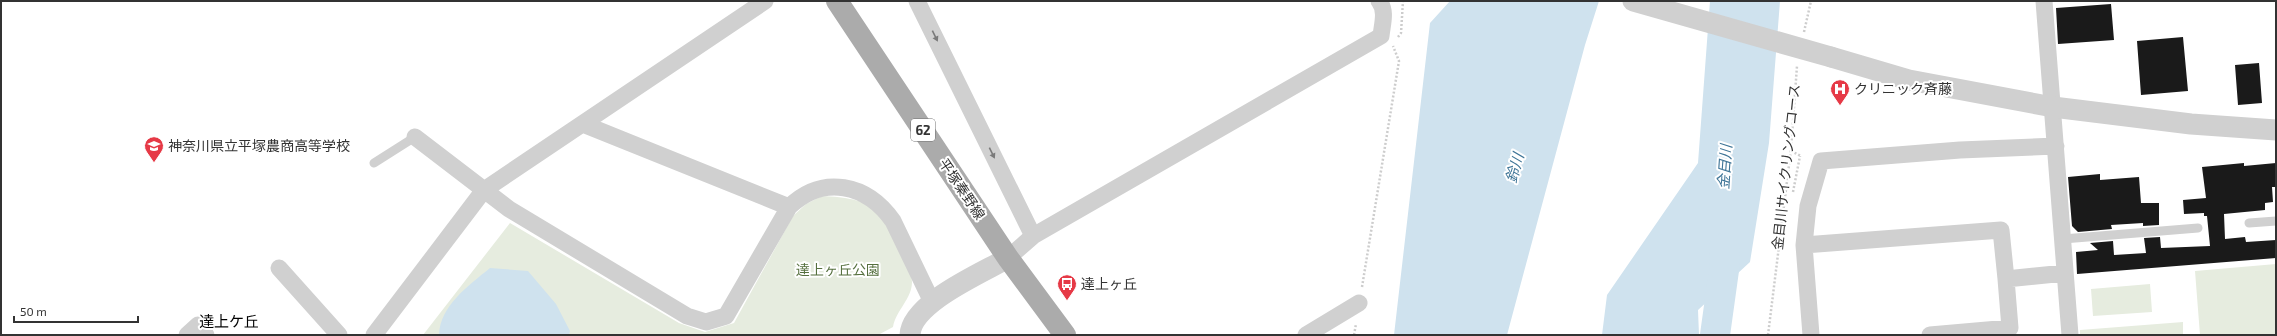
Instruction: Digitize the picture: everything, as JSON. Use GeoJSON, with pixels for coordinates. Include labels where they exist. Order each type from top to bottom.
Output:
{"type":"FeatureCollection","features":[{"type":"Feature","properties":{"kind":"main road","name":"平塚秦野線"},"geometry":{"type":"LineString","coordinates":[[837,1],[1008,258],[1065,335]]}},
{"type":"Feature","properties":{"kind":"street"},"geometry":{"type":"LineString","coordinates":[[374,335],[484,190],[765,1]]}},
{"type":"Feature","properties":{"kind":"street"},"geometry":{"type":"LineString","coordinates":[[917,1],[1033,236]]}},
{"type":"Feature","properties":{"kind":"street"},"geometry":{"type":"LineString","coordinates":[[910,335],[913,320],[932,302],[1008,258],[1033,236],[1381,36],[1383,6],[1379,1]]}},
{"type":"Feature","properties":{"kind":"street"},"geometry":{"type":"LineString","coordinates":[[1633,1],[1909,80],[2053,107],[2191,124],[2276,130]]}},
{"type":"Feature","properties":{"kind":"street"},"geometry":{"type":"LineString","coordinates":[[2044,1],[2070,335]]}},
{"type":"Feature","properties":{"kind":"street"},"geometry":{"type":"LineString","coordinates":[[583,124],[789,207]]}},
{"type":"Feature","properties":{"kind":"street"},"geometry":{"type":"LineString","coordinates":[[415,137],[509,209],[680,312],[706,322],[726,316],[789,207],[806,194],[829,187],[861,192],[874,199],[893,221],[932,302]]}},
{"type":"Feature","properties":{"kind":"street"},"geometry":{"type":"LineString","coordinates":[[1811,335],[1804,245],[1808,206],[1821,161],[1960,150],[2056,146]]}},
{"type":"Feature","properties":{"kind":"street"},"geometry":{"type":"LineString","coordinates":[[1804,245],[2001,230],[2010,328],[1930,335]]}},
{"type":"Feature","properties":{"kind":"street"},"geometry":{"type":"LineString","coordinates":[[279,268],[339,335]]}},
{"type":"Feature","properties":{"kind":"street"},"geometry":{"type":"LineString","coordinates":[[2006,279],[2065,273]]}},
{"type":"Feature","properties":{"kind":"street"},"geometry":{"type":"LineString","coordinates":[[1306,335],[1359,303]]}},
{"type":"Feature","properties":{"kind":"street"},"geometry":{"type":"LineString","coordinates":[[187,335],[198,325],[206,335]]}},
{"type":"Feature","properties":{"kind":"lane"},"geometry":{"type":"LineString","coordinates":[[374,163],[415,137]]}},
{"type":"Feature","properties":{"kind":"lane"},"geometry":{"type":"LineString","coordinates":[[2249,223],[2276,220]]}},
{"type":"Feature","properties":{"kind":"lane"},"geometry":{"type":"LineString","coordinates":[[2063,239],[2198,228]]}},
{"type":"Feature","properties":{"kind":"path"},"geometry":{"type":"LineString","coordinates":[[1803,37],[1811,1]]}},
{"type":"Feature","properties":{"kind":"path"},"geometry":{"type":"LineString","coordinates":[[1354,335],[1399,61],[1392,44]]}},
{"type":"Feature","properties":{"kind":"path","name":"金目川サイクリングコース"},"geometry":{"type":"LineString","coordinates":[[1768,335],[1791,149],[1797,65]]}},
{"type":"Feature","properties":{"kind":"path"},"geometry":{"type":"LineString","coordinates":[[1792,197],[1800,156]]}},
{"type":"Feature","properties":{"kind":"green space","name":"達上ヶ丘公園"},"geometry":{"type":"Polygon","coordinates":[[[822,196],[839,197],[865,203],[875,209],[883,217],[897,240],[911,276],[911,288],[907,299],[897,315],[893,327],[878,335],[423,335],[510,223],[679,323],[705,332],[734,323],[793,216],[806,204],[822,196]]]}},
{"type":"Feature","properties":{"kind":"green space"},"geometry":{"type":"Polygon","coordinates":[[[2276,264],[2276,335],[2200,335],[2195,271],[2276,264]]]}},
{"type":"Feature","properties":{"kind":"green space"},"geometry":{"type":"Polygon","coordinates":[[[2150,284],[2152,312],[2093,316],[2091,289],[2150,284]]]}},
{"type":"Feature","properties":{"kind":"green space"},"geometry":{"type":"Polygon","coordinates":[[[2183,322],[2183,335],[2080,335],[2080,330],[2183,322]]]}},
{"type":"Feature","properties":{"kind":"water","name":"鈴川"},"geometry":{"type":"Polygon","coordinates":[[[1450,1],[1599,1],[1585,45],[1507,335],[1394,335],[1430,23],[1450,1]]]}},
{"type":"Feature","properties":{"kind":"water"},"geometry":{"type":"Polygon","coordinates":[[[1710,1],[1780,1],[1769,143],[1750,262],[1698,310],[1699,335],[1602,335],[1607,295],[1698,163],[1710,1]]]}},
{"type":"Feature","properties":{"kind":"water"},"geometry":{"type":"Polygon","coordinates":[[[490,268],[528,271],[556,304],[570,331],[569,335],[439,335],[444,315],[450,306],[464,289],[490,268]]]}},
{"type":"Feature","properties":{"kind":"building"},"geometry":{"type":"Polygon","coordinates":[[[2111,4],[2114,40],[2058,44],[2056,8],[2111,4]]]}},
{"type":"Feature","properties":{"kind":"building"},"geometry":{"type":"Polygon","coordinates":[[[2183,37],[2188,91],[2141,95],[2137,41],[2183,37]]]}},
{"type":"Feature","properties":{"kind":"building"},"geometry":{"type":"Polygon","coordinates":[[[2259,63],[2262,103],[2238,105],[2235,65],[2259,63]]]}},
{"type":"Feature","properties":{"kind":"building"},"geometry":{"type":"Polygon","coordinates":[[[2244,163],[2244,166],[2276,163],[2276,187],[2272,187],[2273,202],[2265,203],[2265,210],[2224,214],[2225,239],[2245,237],[2246,242],[2276,240],[2276,258],[2077,274],[2076,252],[2098,250],[2090,243],[2113,241],[2114,255],[2146,253],[2144,238],[2160,237],[2161,248],[2210,246],[2207,216],[2204,216],[2204,213],[2184,214],[2183,200],[2206,198],[2202,167],[2244,163]]]}},
{"type":"Feature","properties":{"kind":"building"},"geometry":{"type":"Polygon","coordinates":[[[2100,174],[2100,180],[2139,177],[2141,203],[2159,203],[2159,225],[2143,226],[2143,223],[2111,225],[2112,229],[2078,232],[2072,226],[2068,177],[2100,174]]]}},
{"type":"Feature","properties":{"kind":"waterway","name":"金目川"},"geometry":{"type":"LineString","coordinates":[[1715,335],[1725,263],[1724,248]]}},
{"type":"Feature","properties":{"kind":"place","name":"クリニック斉藤"},"geometry":{"type":"Point","coordinates":[1840,106]}},
{"type":"Feature","properties":{"kind":"place","name":"神奈川県立平塚農商高等学校"},"geometry":{"type":"Point","coordinates":[154,163]}},
{"type":"Feature","properties":{"kind":"place","name":"達上ヶ丘"},"geometry":{"type":"Point","coordinates":[1067,301]}},
{"type":"Feature","properties":{"kind":"district","name":"達上ケ丘"},"geometry":{"type":"Point","coordinates":[229,322]}}]}
